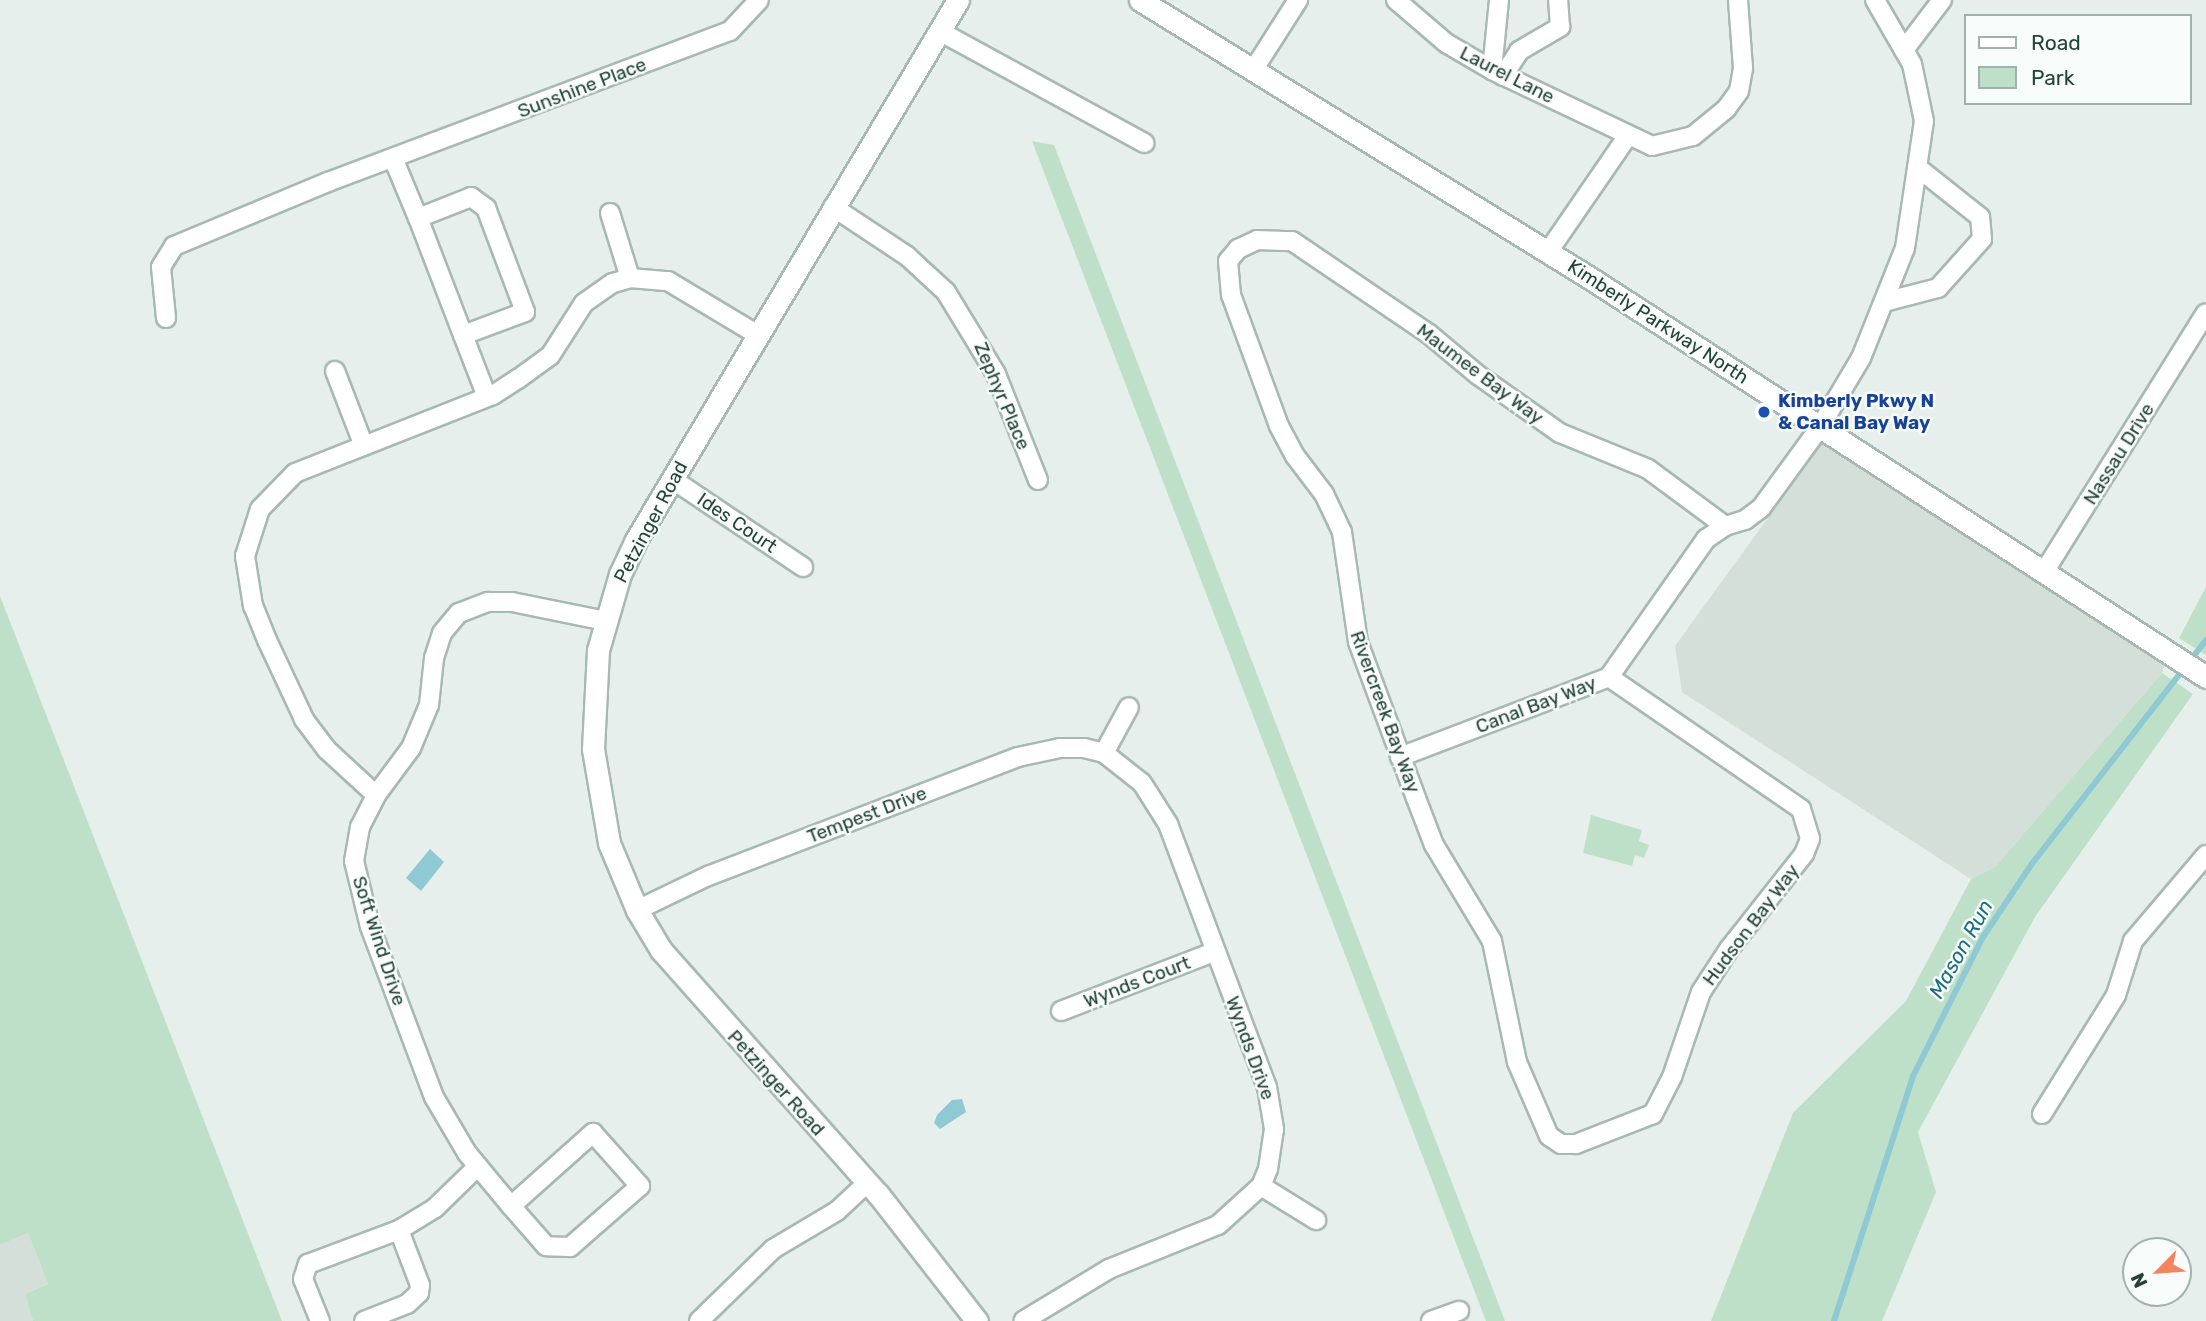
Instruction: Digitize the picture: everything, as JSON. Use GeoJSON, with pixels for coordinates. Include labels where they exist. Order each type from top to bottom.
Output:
{"type":"FeatureCollection","features":[{"type":"Feature","properties":{"kind":"street","name":"Sunshine Place"},"geometry":{"type":"LineString","coordinates":[[166,318],[161,267],[174,246],[393,159],[730,31],[760,0]]}},
{"type":"Feature","properties":{"kind":"street","name":"Petzinger Road"},"geometry":{"type":"LineString","coordinates":[[958,0],[672,479],[620,573],[605,621],[594,681],[595,773],[609,843],[637,910],[689,986],[922,1246],[976,1321]]}},
{"type":"Feature","properties":{"kind":"street","name":"Kimberly Parkway North"},"geometry":{"type":"LineString","coordinates":[[1140,0],[1548,252],[2206,677]]}},
{"type":"Feature","properties":{"kind":"street"},"geometry":{"type":"LineString","coordinates":[[1254,69],[1298,0]]}},
{"type":"Feature","properties":{"kind":"street","name":"Laurel Lane"},"geometry":{"type":"LineString","coordinates":[[1396,0],[1446,43],[1497,73],[1628,137],[1653,146],[1693,136],[1726,109],[1739,91],[1743,68],[1738,0]]}},
{"type":"Feature","properties":{"kind":"street"},"geometry":{"type":"LineString","coordinates":[[1497,73],[1499,0]]}},
{"type":"Feature","properties":{"kind":"street"},"geometry":{"type":"LineString","coordinates":[[1497,73],[1519,51],[1560,27],[1558,0]]}},
{"type":"Feature","properties":{"kind":"street","name":"Canal Bay Way"},"geometry":{"type":"LineString","coordinates":[[1400,757],[1609,677],[1699,549],[1724,525],[1745,520],[1761,508],[1820,427],[1861,358],[1888,301],[1905,248],[1924,121],[1912,64],[1875,0]]}},
{"type":"Feature","properties":{"kind":"street"},"geometry":{"type":"LineString","coordinates":[[1904,50],[1942,0]]}},
{"type":"Feature","properties":{"kind":"street"},"geometry":{"type":"LineString","coordinates":[[939,31],[1144,143]]}},
{"type":"Feature","properties":{"kind":"street"},"geometry":{"type":"LineString","coordinates":[[1548,252],[1628,137]]}},
{"type":"Feature","properties":{"kind":"street"},"geometry":{"type":"LineString","coordinates":[[393,159],[486,397]]}},
{"type":"Feature","properties":{"kind":"street"},"geometry":{"type":"LineString","coordinates":[[1888,301],[1938,288],[1982,239],[1980,218],[1917,167]]}},
{"type":"Feature","properties":{"kind":"street"},"geometry":{"type":"LineString","coordinates":[[418,218],[471,197],[486,208],[525,312],[463,335]]}},
{"type":"Feature","properties":{"kind":"street","name":"Zephyr Place"},"geometry":{"type":"LineString","coordinates":[[833,207],[907,256],[946,292],[967,320],[996,374],[1038,480]]}},
{"type":"Feature","properties":{"kind":"street"},"geometry":{"type":"LineString","coordinates":[[610,213],[630,278]]}},
{"type":"Feature","properties":{"kind":"street","name":"Maumee Bay Way"},"geometry":{"type":"LineString","coordinates":[[1238,249],[1269,238],[1292,241],[1429,334],[1478,376],[1560,433],[1648,469],[1724,525]]}},
{"type":"Feature","properties":{"kind":"street","name":"Rivercreek Bay Way"},"geometry":{"type":"LineString","coordinates":[[1238,249],[1228,261],[1226,279],[1231,295],[1279,426],[1294,456],[1324,494],[1342,532],[1358,642],[1434,845],[1492,941],[1509,1034],[1549,1136]]}},
{"type":"Feature","properties":{"kind":"street"},"geometry":{"type":"LineString","coordinates":[[376,795],[327,750],[298,709],[253,606],[245,556],[260,509],[281,484],[295,473],[486,397],[550,356],[584,303],[613,283],[630,278],[668,281],[758,335]]}},
{"type":"Feature","properties":{"kind":"street","name":"Nassau Drive"},"geometry":{"type":"LineString","coordinates":[[2044,572],[2200,333],[2206,313]]}},
{"type":"Feature","properties":{"kind":"street"},"geometry":{"type":"LineString","coordinates":[[335,371],[365,446]]}},
{"type":"Feature","properties":{"kind":"street","name":"Ides Court"},"geometry":{"type":"LineString","coordinates":[[672,479],[803,567]]}},
{"type":"Feature","properties":{"kind":"street","name":"Soft Wind Drive"},"geometry":{"type":"LineString","coordinates":[[511,1206],[593,1133],[640,1186],[570,1247],[558,1250],[546,1246],[511,1206],[478,1166],[434,1097],[370,927],[354,862],[360,827],[376,795],[411,748],[429,705],[434,659],[442,633],[459,613],[488,602],[512,601],[605,621]]}},
{"type":"Feature","properties":{"kind":"street","name":"Hudson Bay Way"},"geometry":{"type":"LineString","coordinates":[[1549,1136],[1561,1144],[1576,1144],[1653,1114],[1672,1077],[1702,992],[1729,949],[1804,854],[1810,839],[1801,809],[1609,677]]}},
{"type":"Feature","properties":{"kind":"street"},"geometry":{"type":"LineString","coordinates":[[1104,753],[1129,707]]}},
{"type":"Feature","properties":{"kind":"street","name":"Tempest Drive"},"geometry":{"type":"LineString","coordinates":[[637,910],[708,876],[1018,757],[1060,748],[1104,753]]}},
{"type":"Feature","properties":{"kind":"street","name":"Wynds Drive"},"geometry":{"type":"LineString","coordinates":[[1023,1321],[1110,1269],[1218,1225],[1261,1186],[1273,1149],[1271,1107],[1156,802],[1123,765],[1104,753]]}},
{"type":"Feature","properties":{"kind":"street"},"geometry":{"type":"LineString","coordinates":[[2042,1114],[2116,995],[2133,941],[2206,855]]}},
{"type":"Feature","properties":{"kind":"street","name":"Wynds Court"},"geometry":{"type":"LineString","coordinates":[[1061,1012],[1214,952]]}},
{"type":"Feature","properties":{"kind":"street"},"geometry":{"type":"LineString","coordinates":[[320,1321],[303,1279],[308,1264],[399,1230],[435,1208],[478,1166]]}},
{"type":"Feature","properties":{"kind":"street"},"geometry":{"type":"LineString","coordinates":[[699,1321],[772,1249],[837,1211],[867,1183]]}},
{"type":"Feature","properties":{"kind":"street"},"geometry":{"type":"LineString","coordinates":[[1261,1186],[1315,1220]]}},
{"type":"Feature","properties":{"kind":"street"},"geometry":{"type":"LineString","coordinates":[[364,1321],[407,1304],[419,1293],[421,1285],[399,1230]]}},
{"type":"Feature","properties":{"kind":"street"},"geometry":{"type":"LineString","coordinates":[[1431,1321],[1459,1311]]}},
{"type":"Feature","properties":{"kind":"shaded area"},"geometry":{"type":"Polygon","coordinates":[[[1828,435],[2168,656],[2162,673],[1995,867],[1971,879],[1682,692],[1675,646],[1828,435]]]}},
{"type":"Feature","properties":{"kind":"shaded area"},"geometry":{"type":"Polygon","coordinates":[[[28,1233],[48,1284],[25,1294],[33,1321],[0,1321],[0,1245],[28,1233]]]}},
{"type":"Feature","properties":{"kind":"green space"},"geometry":{"type":"Polygon","coordinates":[[[1032,141],[1054,145],[1505,1321],[1486,1321],[1032,141]]]}},
{"type":"Feature","properties":{"kind":"green space"},"geometry":{"type":"Polygon","coordinates":[[[2206,587],[2206,655],[2179,638],[2206,587]]]}},
{"type":"Feature","properties":{"kind":"green space"},"geometry":{"type":"Polygon","coordinates":[[[0,596],[282,1321],[33,1321],[25,1294],[48,1284],[28,1233],[0,1245],[0,596]]]}},
{"type":"Feature","properties":{"kind":"green space"},"geometry":{"type":"Polygon","coordinates":[[[2162,673],[2193,694],[2035,917],[1918,1132],[1936,1192],[1882,1321],[1711,1321],[1793,1113],[1906,1001],[1971,879],[1995,867],[2162,673]]]}},
{"type":"Feature","properties":{"kind":"green space"},"geometry":{"type":"Polygon","coordinates":[[[1591,815],[1642,830],[1639,841],[1649,845],[1644,858],[1635,855],[1632,866],[1583,853],[1591,815]]]}},
{"type":"Feature","properties":{"kind":"water"},"geometry":{"type":"Polygon","coordinates":[[[430,849],[444,862],[421,891],[406,878],[430,849]]]}},
{"type":"Feature","properties":{"kind":"water"},"geometry":{"type":"Polygon","coordinates":[[[962,1099],[966,1112],[940,1129],[934,1123],[937,1115],[952,1100],[962,1099]]]}},
{"type":"Feature","properties":{"kind":"waterway","name":"Mason Run"},"geometry":{"type":"LineString","coordinates":[[1834,1321],[1913,1076],[1983,937],[2031,865],[2206,640]]}},
{"type":"Feature","properties":{"kind":"place","name":"Kimberly Pkwy N & Canal Bay Way"},"geometry":{"type":"Point","coordinates":[1764,412]}}]}
